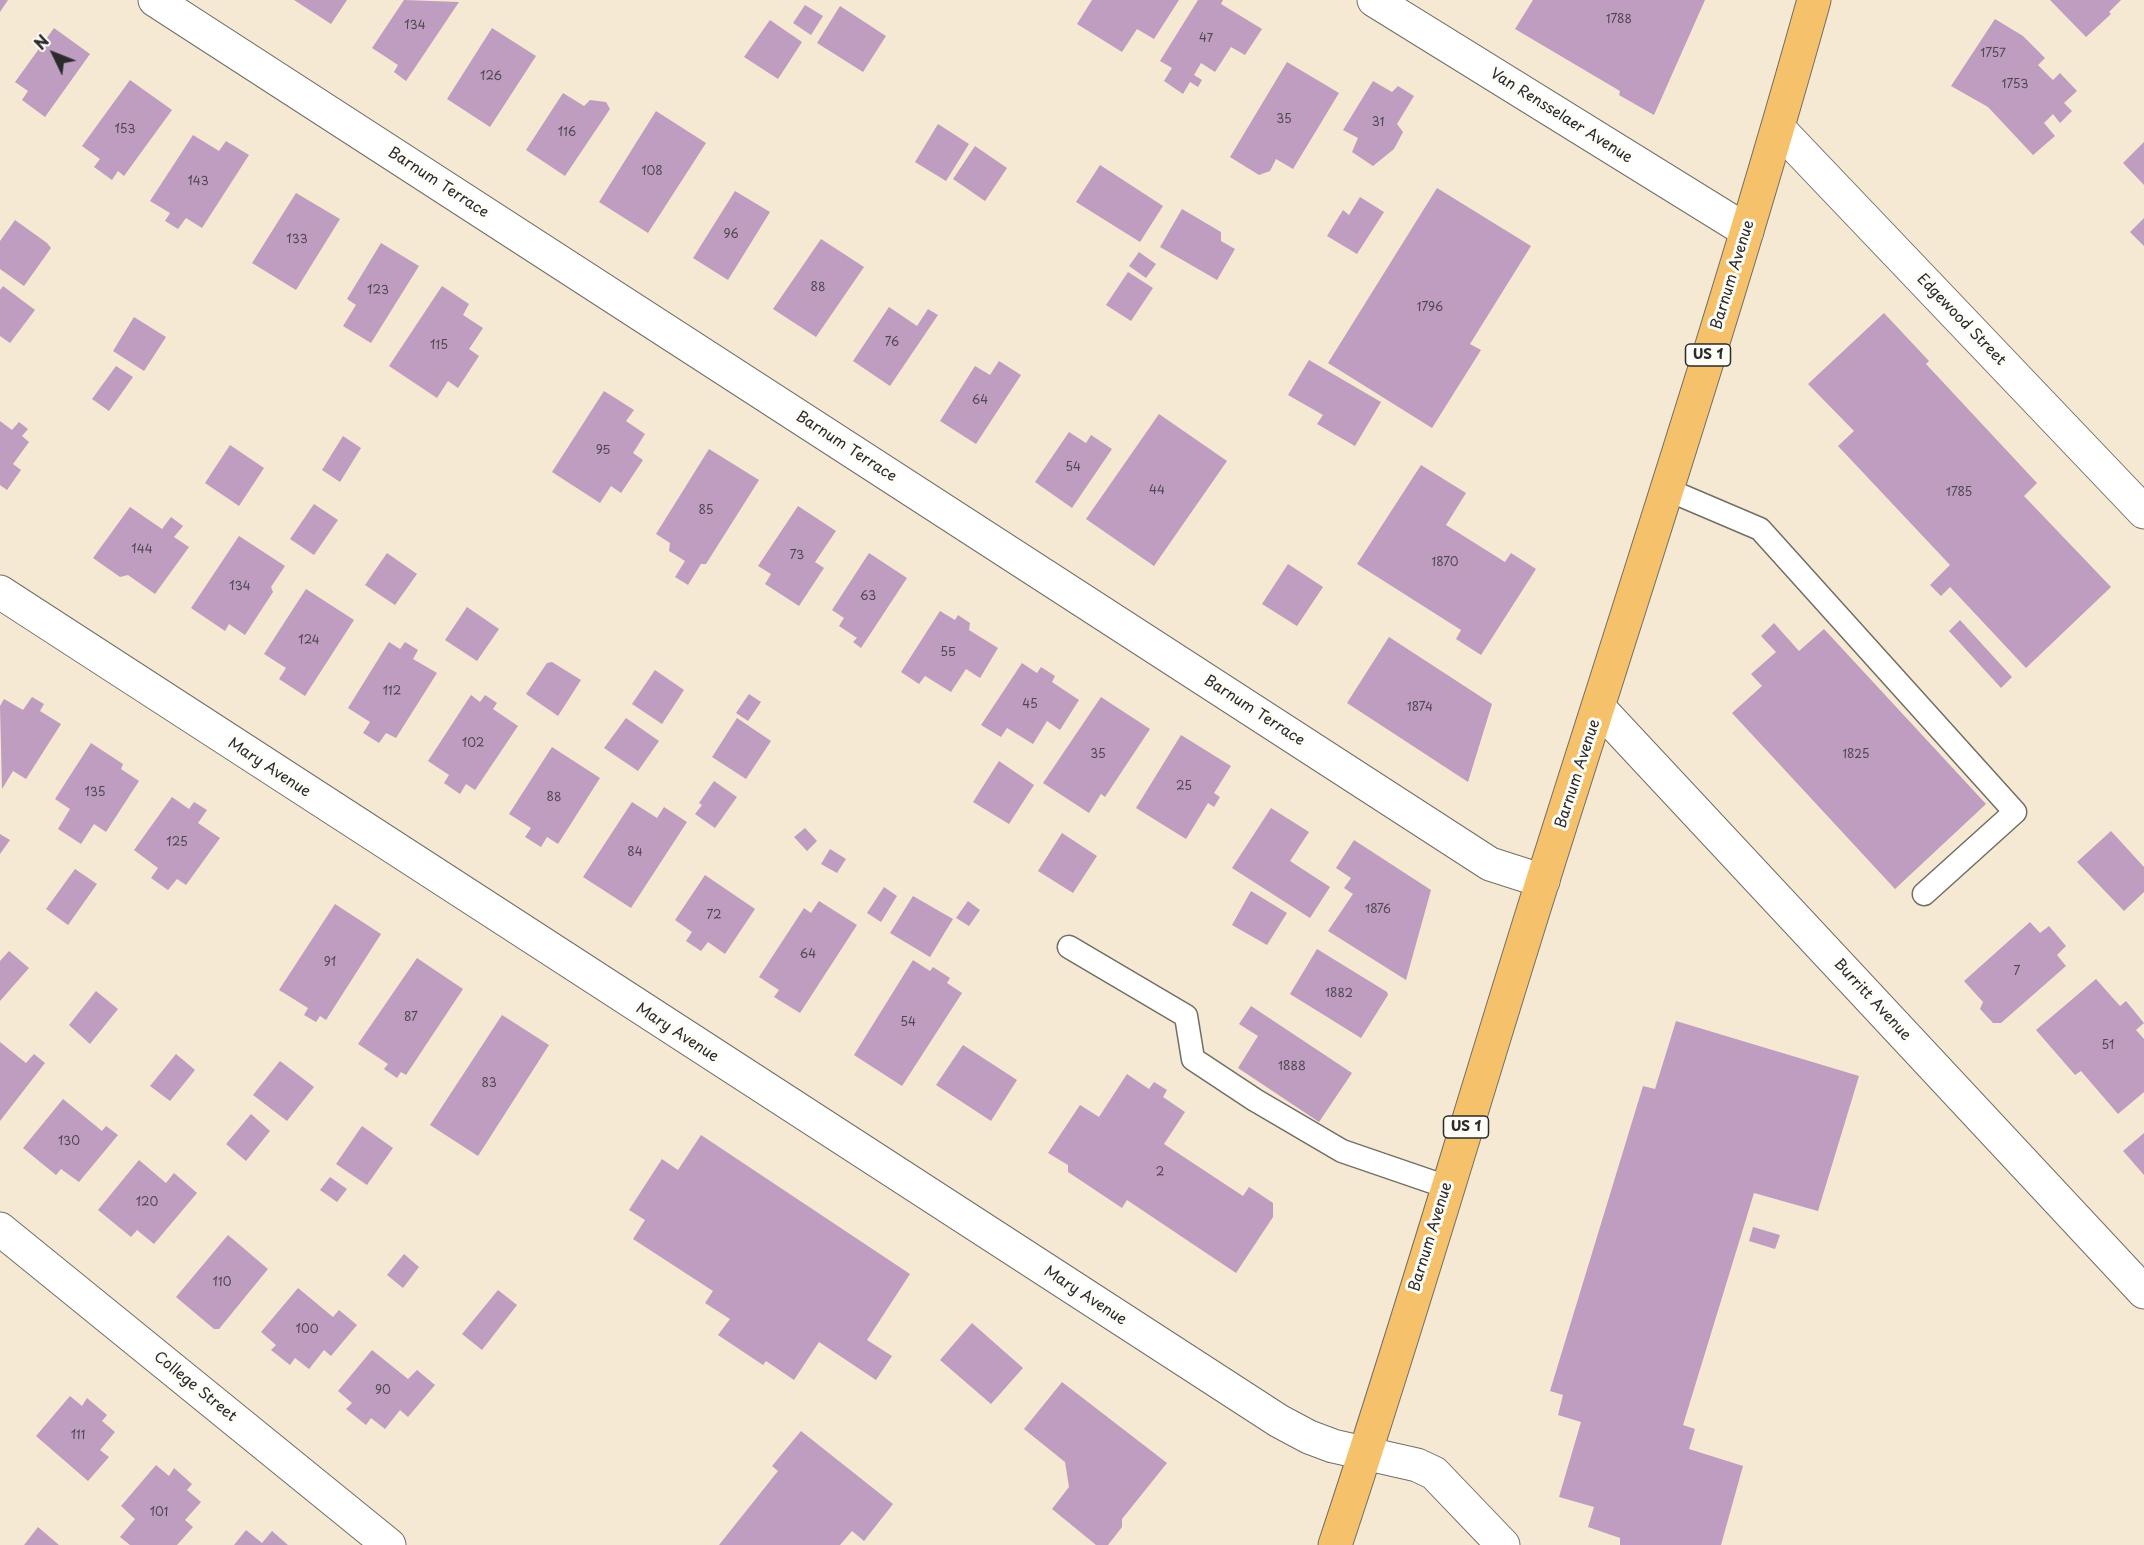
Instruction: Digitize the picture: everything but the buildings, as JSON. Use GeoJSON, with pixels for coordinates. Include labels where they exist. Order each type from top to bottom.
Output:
{"type":"FeatureCollection","features":[{"type":"Feature","properties":{"kind":"main road","name":"Barnum Avenue"},"geometry":{"type":"LineString","coordinates":[[1335,1545],[1543,881],[1600,709],[1666,489],[1748,231],[1814,0]]}},
{"type":"Feature","properties":{"kind":"street","name":"Barnum Terrace"},"geometry":{"type":"LineString","coordinates":[[155,0],[1490,864],[1543,881]]}},
{"type":"Feature","properties":{"kind":"street","name":"Van Rensselaer Avenue"},"geometry":{"type":"LineString","coordinates":[[1374,0],[1748,231]]}},
{"type":"Feature","properties":{"kind":"street","name":"Edgewood Street"},"geometry":{"type":"LineString","coordinates":[[1778,128],[2144,513]]}},
{"type":"Feature","properties":{"kind":"street","name":"Mary Avenue"},"geometry":{"type":"LineString","coordinates":[[0,592],[1279,1421],[1309,1437],[1363,1454],[1417,1465],[1434,1473],[1503,1545]]}},
{"type":"Feature","properties":{"kind":"street","name":"Burritt Avenue"},"geometry":{"type":"LineString","coordinates":[[1600,709],[2144,1292]]}},
{"type":"Feature","properties":{"kind":"street","name":"College Street"},"geometry":{"type":"LineString","coordinates":[[0,1229],[389,1545]]}},
{"type":"Feature","properties":{"kind":"lane"},"geometry":{"type":"LineString","coordinates":[[1666,489],[1760,529],[2015,812],[1924,894]]}},
{"type":"Feature","properties":{"kind":"lane"},"geometry":{"type":"LineString","coordinates":[[1069,946],[1186,1016],[1193,1059],[1255,1100],[1342,1151],[1447,1187]]}}]}
